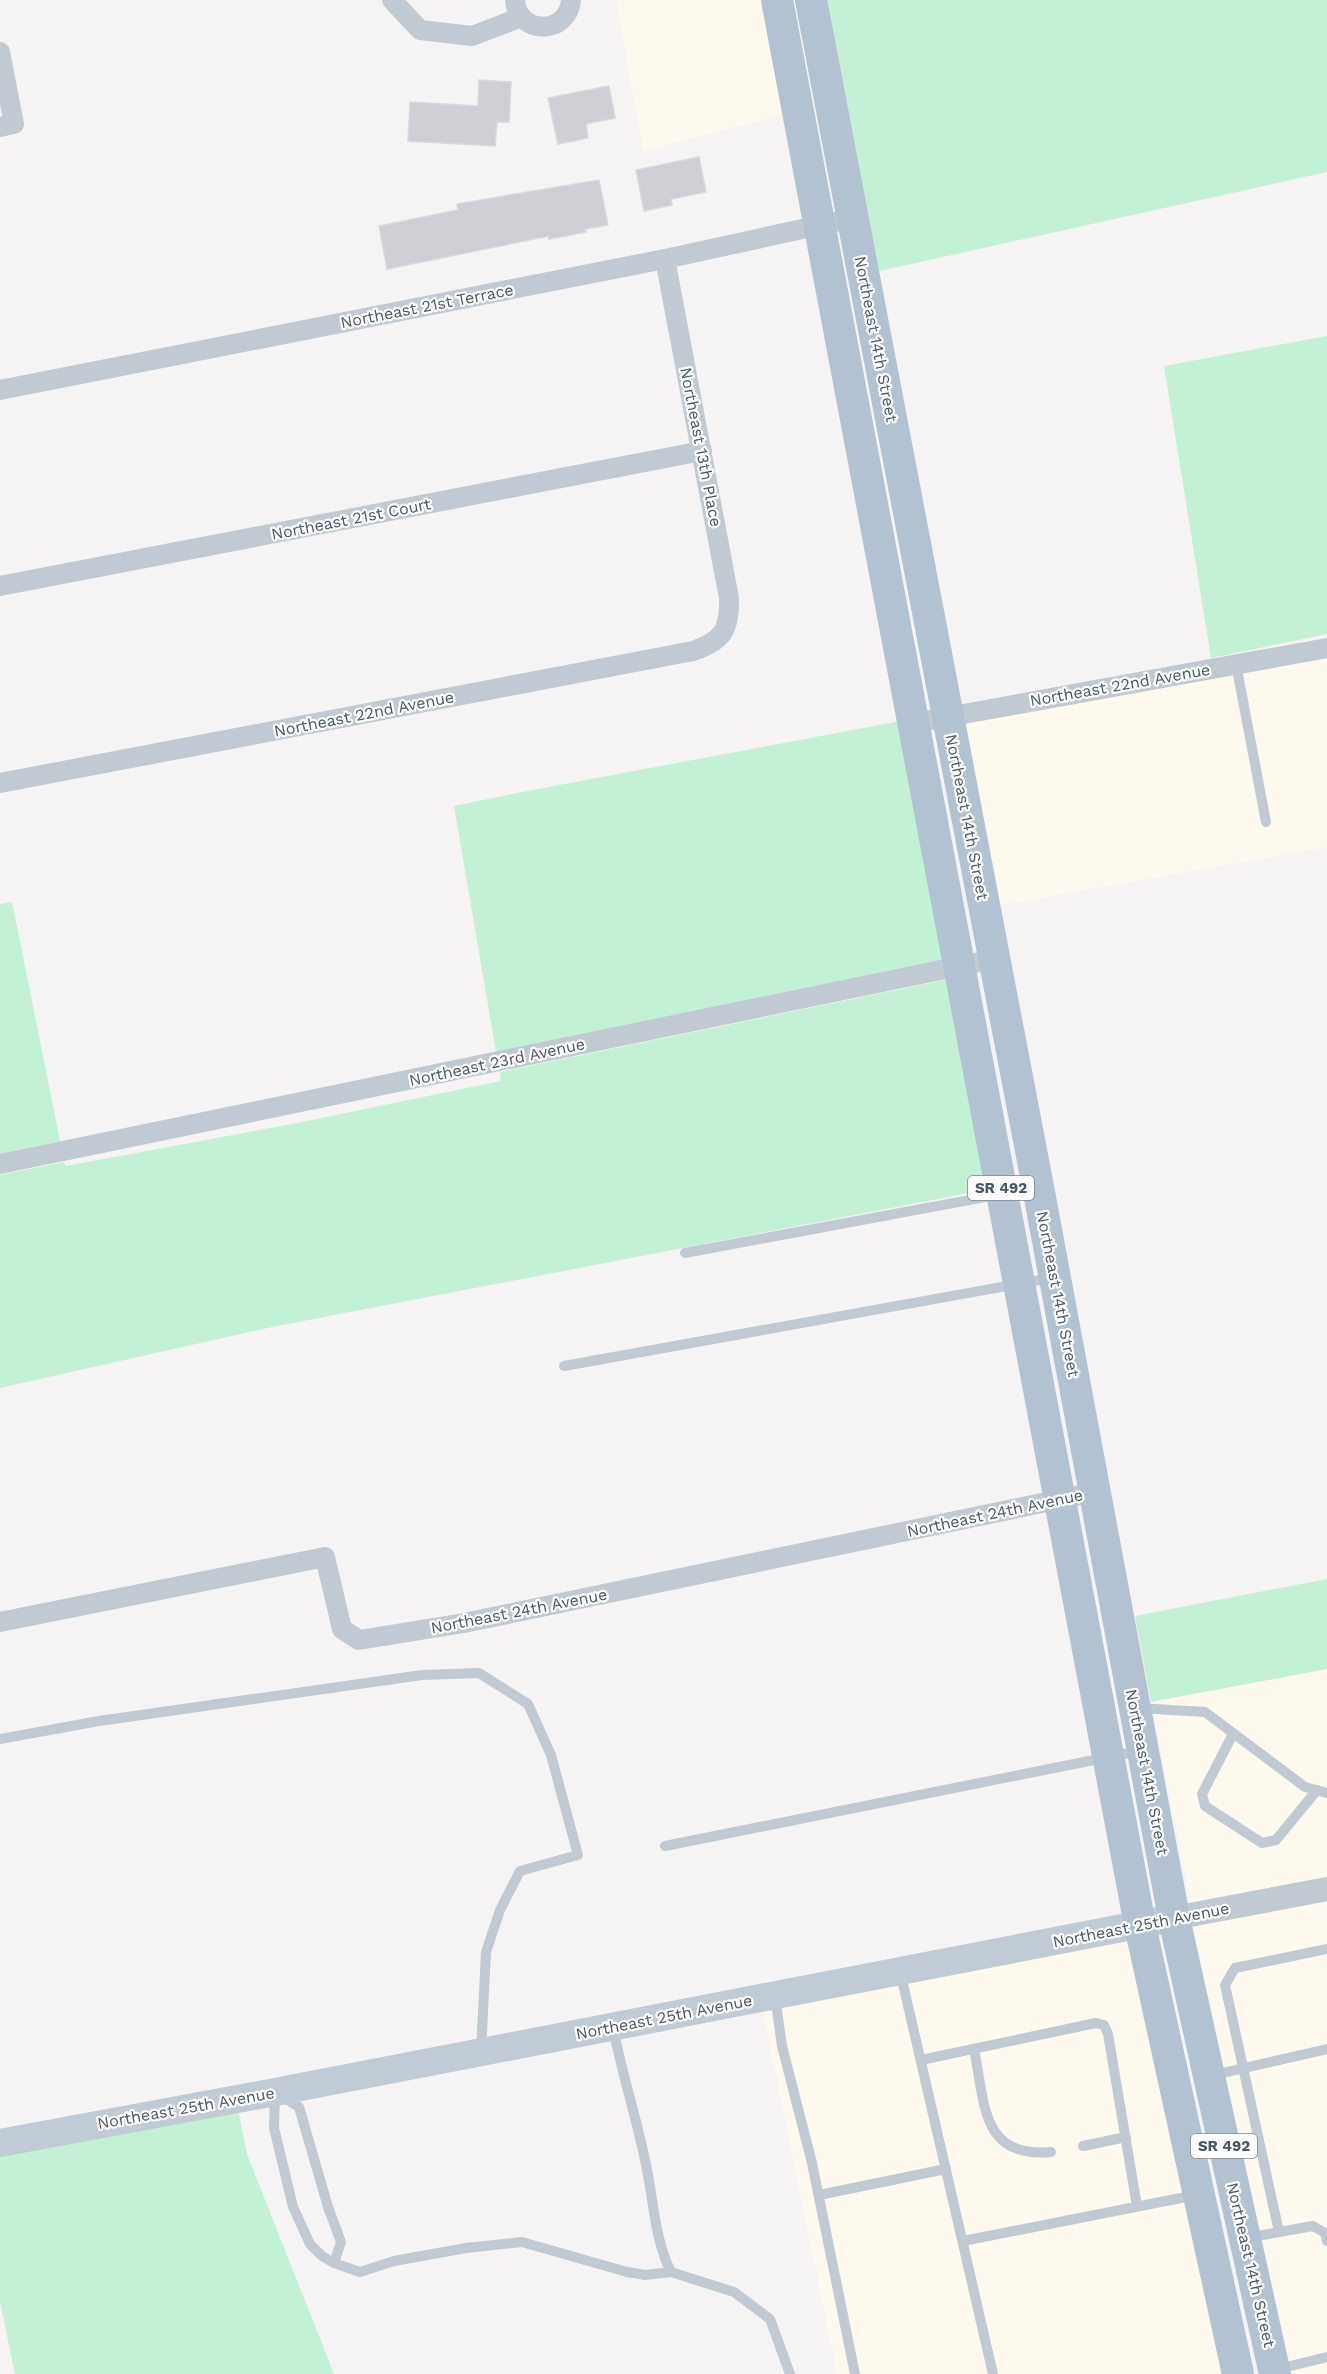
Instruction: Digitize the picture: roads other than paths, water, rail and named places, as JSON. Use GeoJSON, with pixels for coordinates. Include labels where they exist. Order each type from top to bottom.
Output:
{"type":"FeatureCollection","features":[{"type":"Feature","properties":{"kind":"main road","name":"Northeast 14th Street"},"geometry":{"type":"LineString","coordinates":[[777,0],[1140,1925],[1238,2374]]}},
{"type":"Feature","properties":{"kind":"main road","name":"Northeast 14th Street"},"geometry":{"type":"LineString","coordinates":[[811,0],[1038,1187],[1174,1918],[1274,2372]]}},
{"type":"Feature","properties":{"kind":"main road","name":"Northeast 25th Avenue"},"geometry":{"type":"LineString","coordinates":[[0,2143],[1174,1918]]}},
{"type":"Feature","properties":{"kind":"street"},"geometry":{"type":"LineString","coordinates":[[392,0],[420,30],[472,36],[518,9],[533,26],[548,27],[561,21],[570,9],[571,0]]}},
{"type":"Feature","properties":{"kind":"street"},"geometry":{"type":"LineString","coordinates":[[0,52],[14,124],[0,127]]}},
{"type":"Feature","properties":{"kind":"street","name":"Northeast 21st Terrace"},"geometry":{"type":"LineString","coordinates":[[0,390],[665,259],[853,218]]}},
{"type":"Feature","properties":{"kind":"street","name":"Northeast 13th Place"},"geometry":{"type":"LineString","coordinates":[[665,259],[729,598],[730,617],[722,634]]}},
{"type":"Feature","properties":{"kind":"street","name":"Northeast 21st Court"},"geometry":{"type":"LineString","coordinates":[[0,586],[702,451]]}},
{"type":"Feature","properties":{"kind":"street","name":"Northeast 22nd Avenue"},"geometry":{"type":"LineString","coordinates":[[0,783],[693,651],[709,646],[722,634]]}},
{"type":"Feature","properties":{"kind":"street","name":"Northeast 22nd Avenue"},"geometry":{"type":"LineString","coordinates":[[914,723],[1327,648]]}},
{"type":"Feature","properties":{"kind":"street","name":"Northeast 23rd Avenue"},"geometry":{"type":"LineString","coordinates":[[0,1164],[994,959]]}},
{"type":"Feature","properties":{"kind":"street","name":"Northeast 24th Avenue"},"geometry":{"type":"LineString","coordinates":[[0,1622],[325,1557],[342,1629],[359,1640],[464,1623],[1095,1492]]}},
{"type":"Feature","properties":{"kind":"street","name":"Northeast 25th Avenue"},"geometry":{"type":"LineString","coordinates":[[1174,1918],[1327,1889]]}},
{"type":"Feature","properties":{"kind":"lane"},"geometry":{"type":"LineString","coordinates":[[1236,664],[1266,822]]}},
{"type":"Feature","properties":{"kind":"lane"},"geometry":{"type":"LineString","coordinates":[[685,1254],[1038,1187]]}},
{"type":"Feature","properties":{"kind":"lane"},"geometry":{"type":"LineString","coordinates":[[564,1366],[1054,1277]]}},
{"type":"Feature","properties":{"kind":"lane"},"geometry":{"type":"LineString","coordinates":[[0,1739],[99,1721],[422,1675],[479,1673],[528,1704],[552,1755],[578,1855],[520,1871],[500,1910],[486,1952],[481,2052]]}},
{"type":"Feature","properties":{"kind":"lane"},"geometry":{"type":"LineString","coordinates":[[1135,1707],[1205,1712],[1305,1787],[1322,1792],[1276,1840],[1262,1843],[1205,1806],[1203,1794],[1233,1734]]}},
{"type":"Feature","properties":{"kind":"lane"},"geometry":{"type":"LineString","coordinates":[[664,1846],[1143,1750]]}},
{"type":"Feature","properties":{"kind":"lane"},"geometry":{"type":"LineString","coordinates":[[1278,2232],[1225,1985],[1235,1968],[1327,1949]]}},
{"type":"Feature","properties":{"kind":"lane"},"geometry":{"type":"LineString","coordinates":[[900,1971],[993,2374]]}},
{"type":"Feature","properties":{"kind":"lane"},"geometry":{"type":"LineString","coordinates":[[775,1995],[782,2046],[819,2195],[855,2374]]}},
{"type":"Feature","properties":{"kind":"lane"},"geometry":{"type":"LineString","coordinates":[[921,2060],[1096,2023],[1104,2025],[1108,2034],[1137,2206]]}},
{"type":"Feature","properties":{"kind":"lane"},"geometry":{"type":"LineString","coordinates":[[613,2027],[647,2168],[661,2253],[671,2272]]}},
{"type":"Feature","properties":{"kind":"lane"},"geometry":{"type":"LineString","coordinates":[[974,2049],[990,2125],[1000,2141],[1017,2150],[1034,2153],[1051,2152]]}},
{"type":"Feature","properties":{"kind":"lane"},"geometry":{"type":"LineString","coordinates":[[1209,2076],[1327,2049]]}},
{"type":"Feature","properties":{"kind":"lane"},"geometry":{"type":"LineString","coordinates":[[334,2263],[341,2242],[328,2207],[303,2116],[299,2107],[275,2092],[273,2128],[293,2207],[310,2244],[322,2256],[334,2263],[360,2272],[394,2261],[466,2247],[522,2242],[627,2272],[645,2275],[671,2272],[734,2292],[770,2319],[790,2374]]}},
{"type":"Feature","properties":{"kind":"lane"},"geometry":{"type":"LineString","coordinates":[[1224,2145],[1257,2137]]}},
{"type":"Feature","properties":{"kind":"lane"},"geometry":{"type":"LineString","coordinates":[[1083,2146],[1125,2138]]}},
{"type":"Feature","properties":{"kind":"lane"},"geometry":{"type":"LineString","coordinates":[[819,2195],[946,2169]]}},
{"type":"Feature","properties":{"kind":"lane"},"geometry":{"type":"LineString","coordinates":[[963,2241],[1198,2194]]}},
{"type":"Feature","properties":{"kind":"lane"},"geometry":{"type":"LineString","coordinates":[[1245,2239],[1313,2226],[1325,2233],[1327,2241]]}},
{"type":"Feature","properties":{"kind":"lane"},"geometry":{"type":"LineString","coordinates":[[1274,2372],[1327,2357]]}}]}
